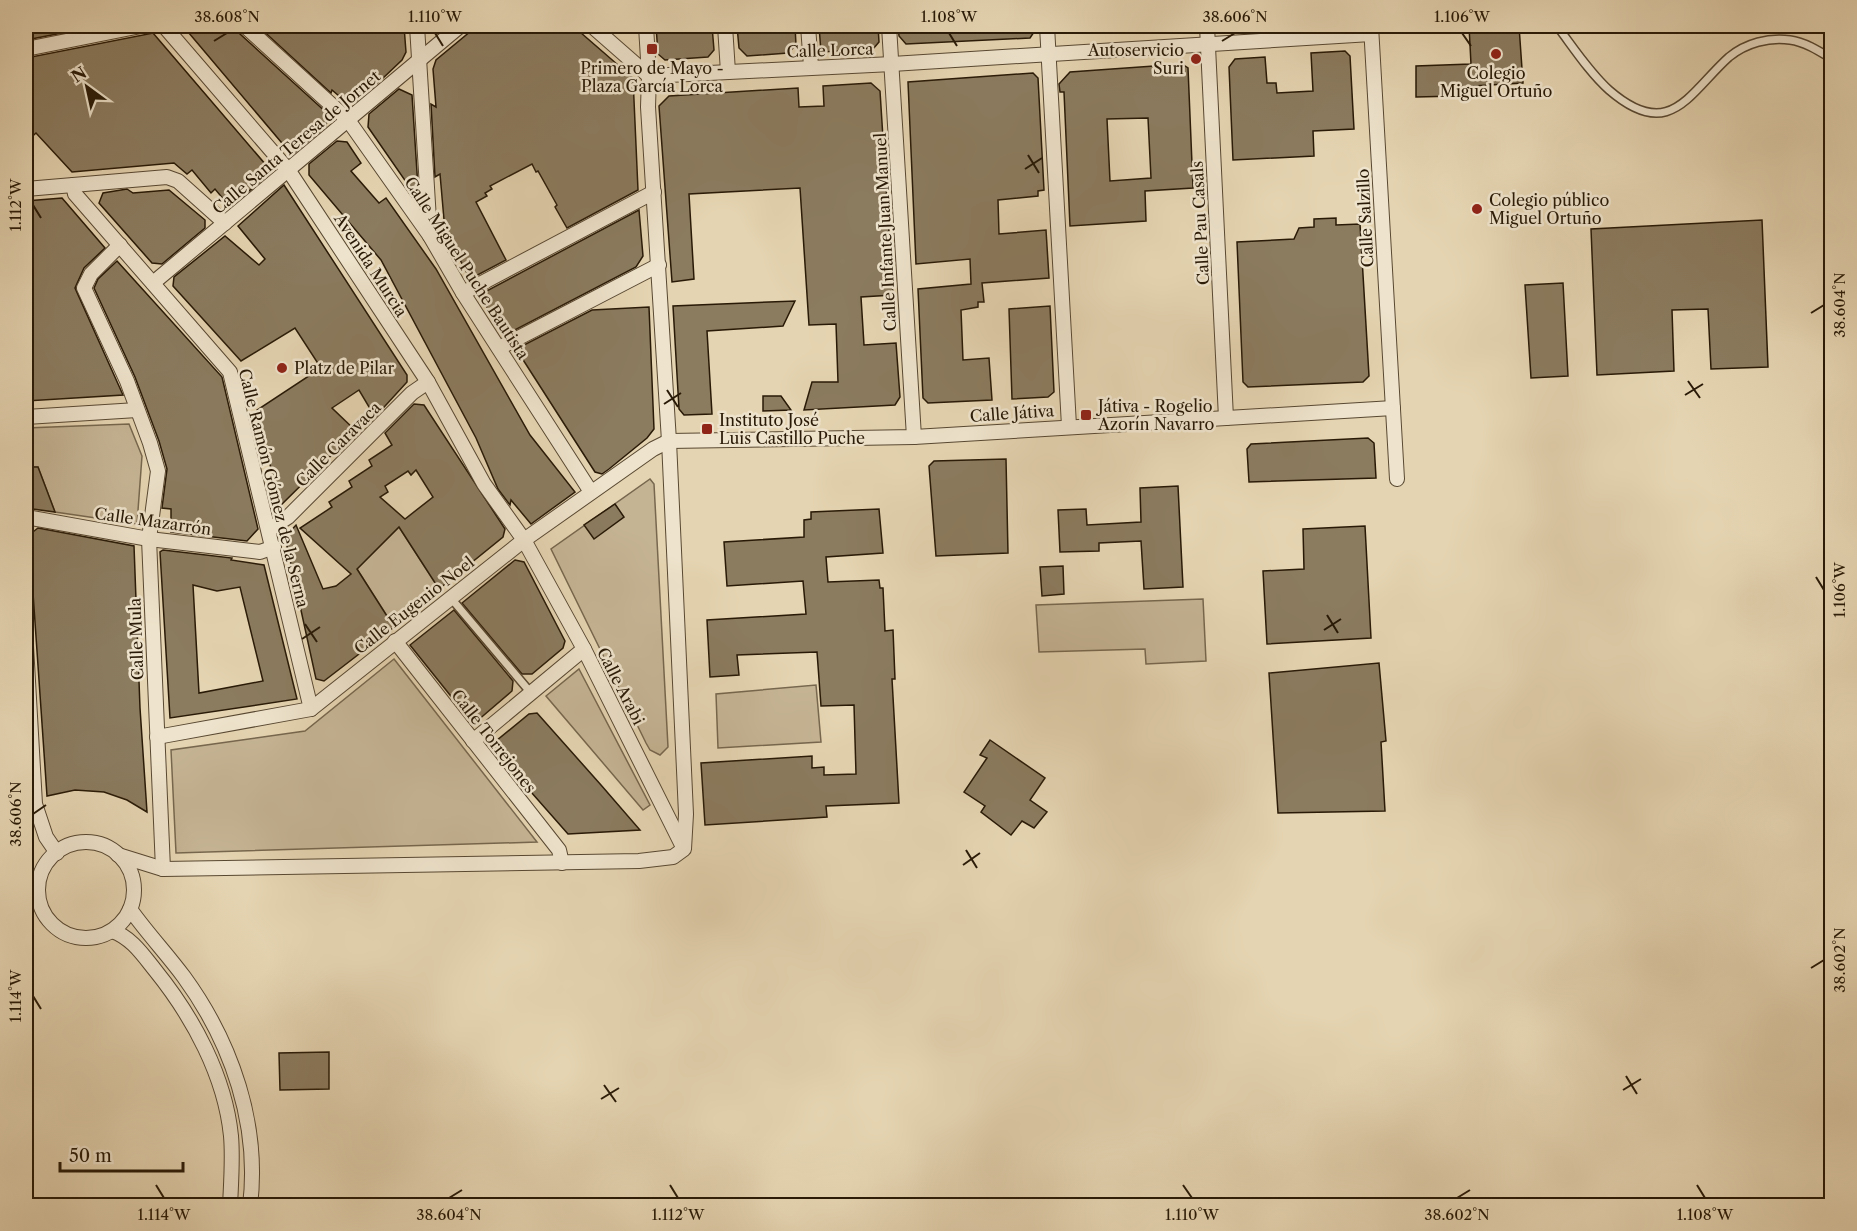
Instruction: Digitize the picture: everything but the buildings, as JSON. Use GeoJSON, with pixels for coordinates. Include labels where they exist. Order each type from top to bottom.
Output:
{"type":"FeatureCollection","features":[{"type":"Feature","properties":{"kind":"street"},"geometry":{"type":"LineString","coordinates":[[26,49],[141,26]]}},
{"type":"Feature","properties":{"kind":"street","name":"Avenida Murcia"},"geometry":{"type":"LineString","coordinates":[[164,26],[289,171],[428,382],[484,484],[524,540]]}},
{"type":"Feature","properties":{"kind":"street","name":"Calle Miguel Puche Bautista"},"geometry":{"type":"LineString","coordinates":[[245,26],[348,120],[430,236],[463,293],[591,492]]}},
{"type":"Feature","properties":{"kind":"street"},"geometry":{"type":"LineString","coordinates":[[417,26],[430,236]]}},
{"type":"Feature","properties":{"kind":"street","name":"Calle Santa Teresa de Jornet"},"geometry":{"type":"LineString","coordinates":[[153,283],[460,26]]}},
{"type":"Feature","properties":{"kind":"street"},"geometry":{"type":"LineString","coordinates":[[592,26],[649,76]]}},
{"type":"Feature","properties":{"kind":"street"},"geometry":{"type":"LineString","coordinates":[[134,890],[151,873],[163,869],[639,861],[673,857],[684,849],[686,814],[669,441],[648,107],[646,26]]}},
{"type":"Feature","properties":{"kind":"street"},"geometry":{"type":"LineString","coordinates":[[725,26],[728,72]]}},
{"type":"Feature","properties":{"kind":"street"},"geometry":{"type":"LineString","coordinates":[[808,26],[811,66]]}},
{"type":"Feature","properties":{"kind":"street","name":"Calle Infante Juan Manuel"},"geometry":{"type":"LineString","coordinates":[[889,26],[914,437]]}},
{"type":"Feature","properties":{"kind":"street"},"geometry":{"type":"LineString","coordinates":[[1047,26],[1069,426]]}},
{"type":"Feature","properties":{"kind":"street","name":"Calle Pau Casals"},"geometry":{"type":"LineString","coordinates":[[1207,26],[1226,418]]}},
{"type":"Feature","properties":{"kind":"street","name":"Calle Lorca"},"geometry":{"type":"LineString","coordinates":[[649,76],[1208,45],[1371,30]]}},
{"type":"Feature","properties":{"kind":"street","name":"Calle Salzillo"},"geometry":{"type":"LineString","coordinates":[[1371,30],[1397,479]]}},
{"type":"Feature","properties":{"kind":"street"},"geometry":{"type":"LineString","coordinates":[[26,189],[167,177],[178,181],[225,223]]}},
{"type":"Feature","properties":{"kind":"street","name":"Calle Ramón Gómez de la Serna"},"geometry":{"type":"LineString","coordinates":[[73,186],[75,194],[230,372],[270,529],[311,709]]}},
{"type":"Feature","properties":{"kind":"street"},"geometry":{"type":"LineString","coordinates":[[463,293],[654,192]]}},
{"type":"Feature","properties":{"kind":"street","name":"Calle Mula"},"geometry":{"type":"LineString","coordinates":[[120,245],[91,274],[84,288],[120,365],[158,471],[149,539],[163,869]]}},
{"type":"Feature","properties":{"kind":"street"},"geometry":{"type":"LineString","coordinates":[[499,348],[659,265]]}},
{"type":"Feature","properties":{"kind":"street","name":"Calle Caravaca"},"geometry":{"type":"LineString","coordinates":[[270,529],[288,518],[412,393],[428,382]]}},
{"type":"Feature","properties":{"kind":"street","name":"Calle Játiva"},"geometry":{"type":"LineString","coordinates":[[669,441],[914,437],[1393,408]]}},
{"type":"Feature","properties":{"kind":"street"},"geometry":{"type":"LineString","coordinates":[[26,417],[137,410]]}},
{"type":"Feature","properties":{"kind":"street","name":"Calle Eugenio Noel"},"geometry":{"type":"LineString","coordinates":[[157,737],[311,709],[524,540],[653,449],[669,441]]}},
{"type":"Feature","properties":{"kind":"street","name":"Calle Mazarrón"},"geometry":{"type":"LineString","coordinates":[[26,517],[149,539],[260,552],[274,548]]}},
{"type":"Feature","properties":{"kind":"street","name":"Calle Arabi"},"geometry":{"type":"LineString","coordinates":[[524,540],[584,649],[684,849]]}},
{"type":"Feature","properties":{"kind":"street","name":"Calle Torrejones"},"geometry":{"type":"LineString","coordinates":[[395,641],[559,850],[562,863]]}},
{"type":"Feature","properties":{"kind":"street"},"geometry":{"type":"LineString","coordinates":[[26,646],[35,804],[46,837],[57,853]]}},
{"type":"Feature","properties":{"kind":"street"},"geometry":{"type":"LineString","coordinates":[[473,741],[584,649]]}},
{"type":"Feature","properties":{"kind":"street"},"geometry":{"type":"LineString","coordinates":[[88,843],[107,847],[118,855],[127,865],[134,890],[130,909],[112,931],[100,936],[73,937],[56,927],[43,912],[38,887],[41,874],[57,853],[68,846],[88,843]]}},
{"type":"Feature","properties":{"kind":"street"},"geometry":{"type":"LineString","coordinates":[[118,855],[163,869]]}},
{"type":"Feature","properties":{"kind":"street"},"geometry":{"type":"LineString","coordinates":[[130,909],[185,978],[227,1052],[242,1096],[250,1132],[254,1179],[250,1206]]}},
{"type":"Feature","properties":{"kind":"street"},"geometry":{"type":"LineString","coordinates":[[112,931],[130,942],[170,988],[189,1017],[214,1070],[231,1135],[230,1206]]}},
{"type":"Feature","properties":{"kind":"lane"},"geometry":{"type":"LineString","coordinates":[[1557,26],[1609,89],[1634,106],[1646,111],[1659,112],[1680,106],[1692,98],[1730,56],[1751,44],[1765,40],[1791,40],[1832,59]]}},
{"type":"Feature","properties":{"kind":"lane"},"geometry":{"type":"LineString","coordinates":[[450,597],[531,693]]}},
{"type":"Feature","properties":{"kind":"shaded area"},"geometry":{"type":"Polygon","coordinates":[[[129,424],[142,456],[137,524],[55,512],[38,467],[26,467],[26,428],[129,424]]]}},
{"type":"Feature","properties":{"kind":"shaded area"},"geometry":{"type":"Polygon","coordinates":[[[650,479],[654,484],[668,747],[660,755],[650,750],[646,743],[551,549],[650,479]]]}},
{"type":"Feature","properties":{"kind":"shaded area"},"geometry":{"type":"Polygon","coordinates":[[[399,527],[439,589],[394,627],[357,569],[399,527]]]}},
{"type":"Feature","properties":{"kind":"shaded area"},"geometry":{"type":"Polygon","coordinates":[[[1203,599],[1206,661],[1146,664],[1145,649],[1039,652],[1036,605],[1203,599]]]}},
{"type":"Feature","properties":{"kind":"shaded area"},"geometry":{"type":"Polygon","coordinates":[[[394,659],[537,842],[176,853],[171,750],[305,731],[394,659]]]}},
{"type":"Feature","properties":{"kind":"shaded area"},"geometry":{"type":"Polygon","coordinates":[[[579,669],[650,805],[643,810],[546,696],[579,669]]]}},
{"type":"Feature","properties":{"kind":"shaded area"},"geometry":{"type":"Polygon","coordinates":[[[816,685],[821,742],[718,748],[716,694],[816,685]]]}},
{"type":"Feature","properties":{"kind":"place","name":"Primero de Mayo - Plaza García Lorca"},"geometry":{"type":"Point","coordinates":[652,49]}},
{"type":"Feature","properties":{"kind":"place","name":"Colegio Miguel Ortuño"},"geometry":{"type":"Point","coordinates":[1496,54]}},
{"type":"Feature","properties":{"kind":"place","name":"Autoservicio Suri"},"geometry":{"type":"Point","coordinates":[1196,59]}},
{"type":"Feature","properties":{"kind":"place","name":"Colegio público Miguel Ortuño"},"geometry":{"type":"Point","coordinates":[1477,209]}},
{"type":"Feature","properties":{"kind":"place","name":"Platz de Pilar"},"geometry":{"type":"Point","coordinates":[282,368]}},
{"type":"Feature","properties":{"kind":"place","name":"Játiva - Rogelio Azorín Navarro"},"geometry":{"type":"Point","coordinates":[1086,415]}},
{"type":"Feature","properties":{"kind":"place","name":"Instituto José Luis Castillo Puche"},"geometry":{"type":"Point","coordinates":[707,429]}}]}
